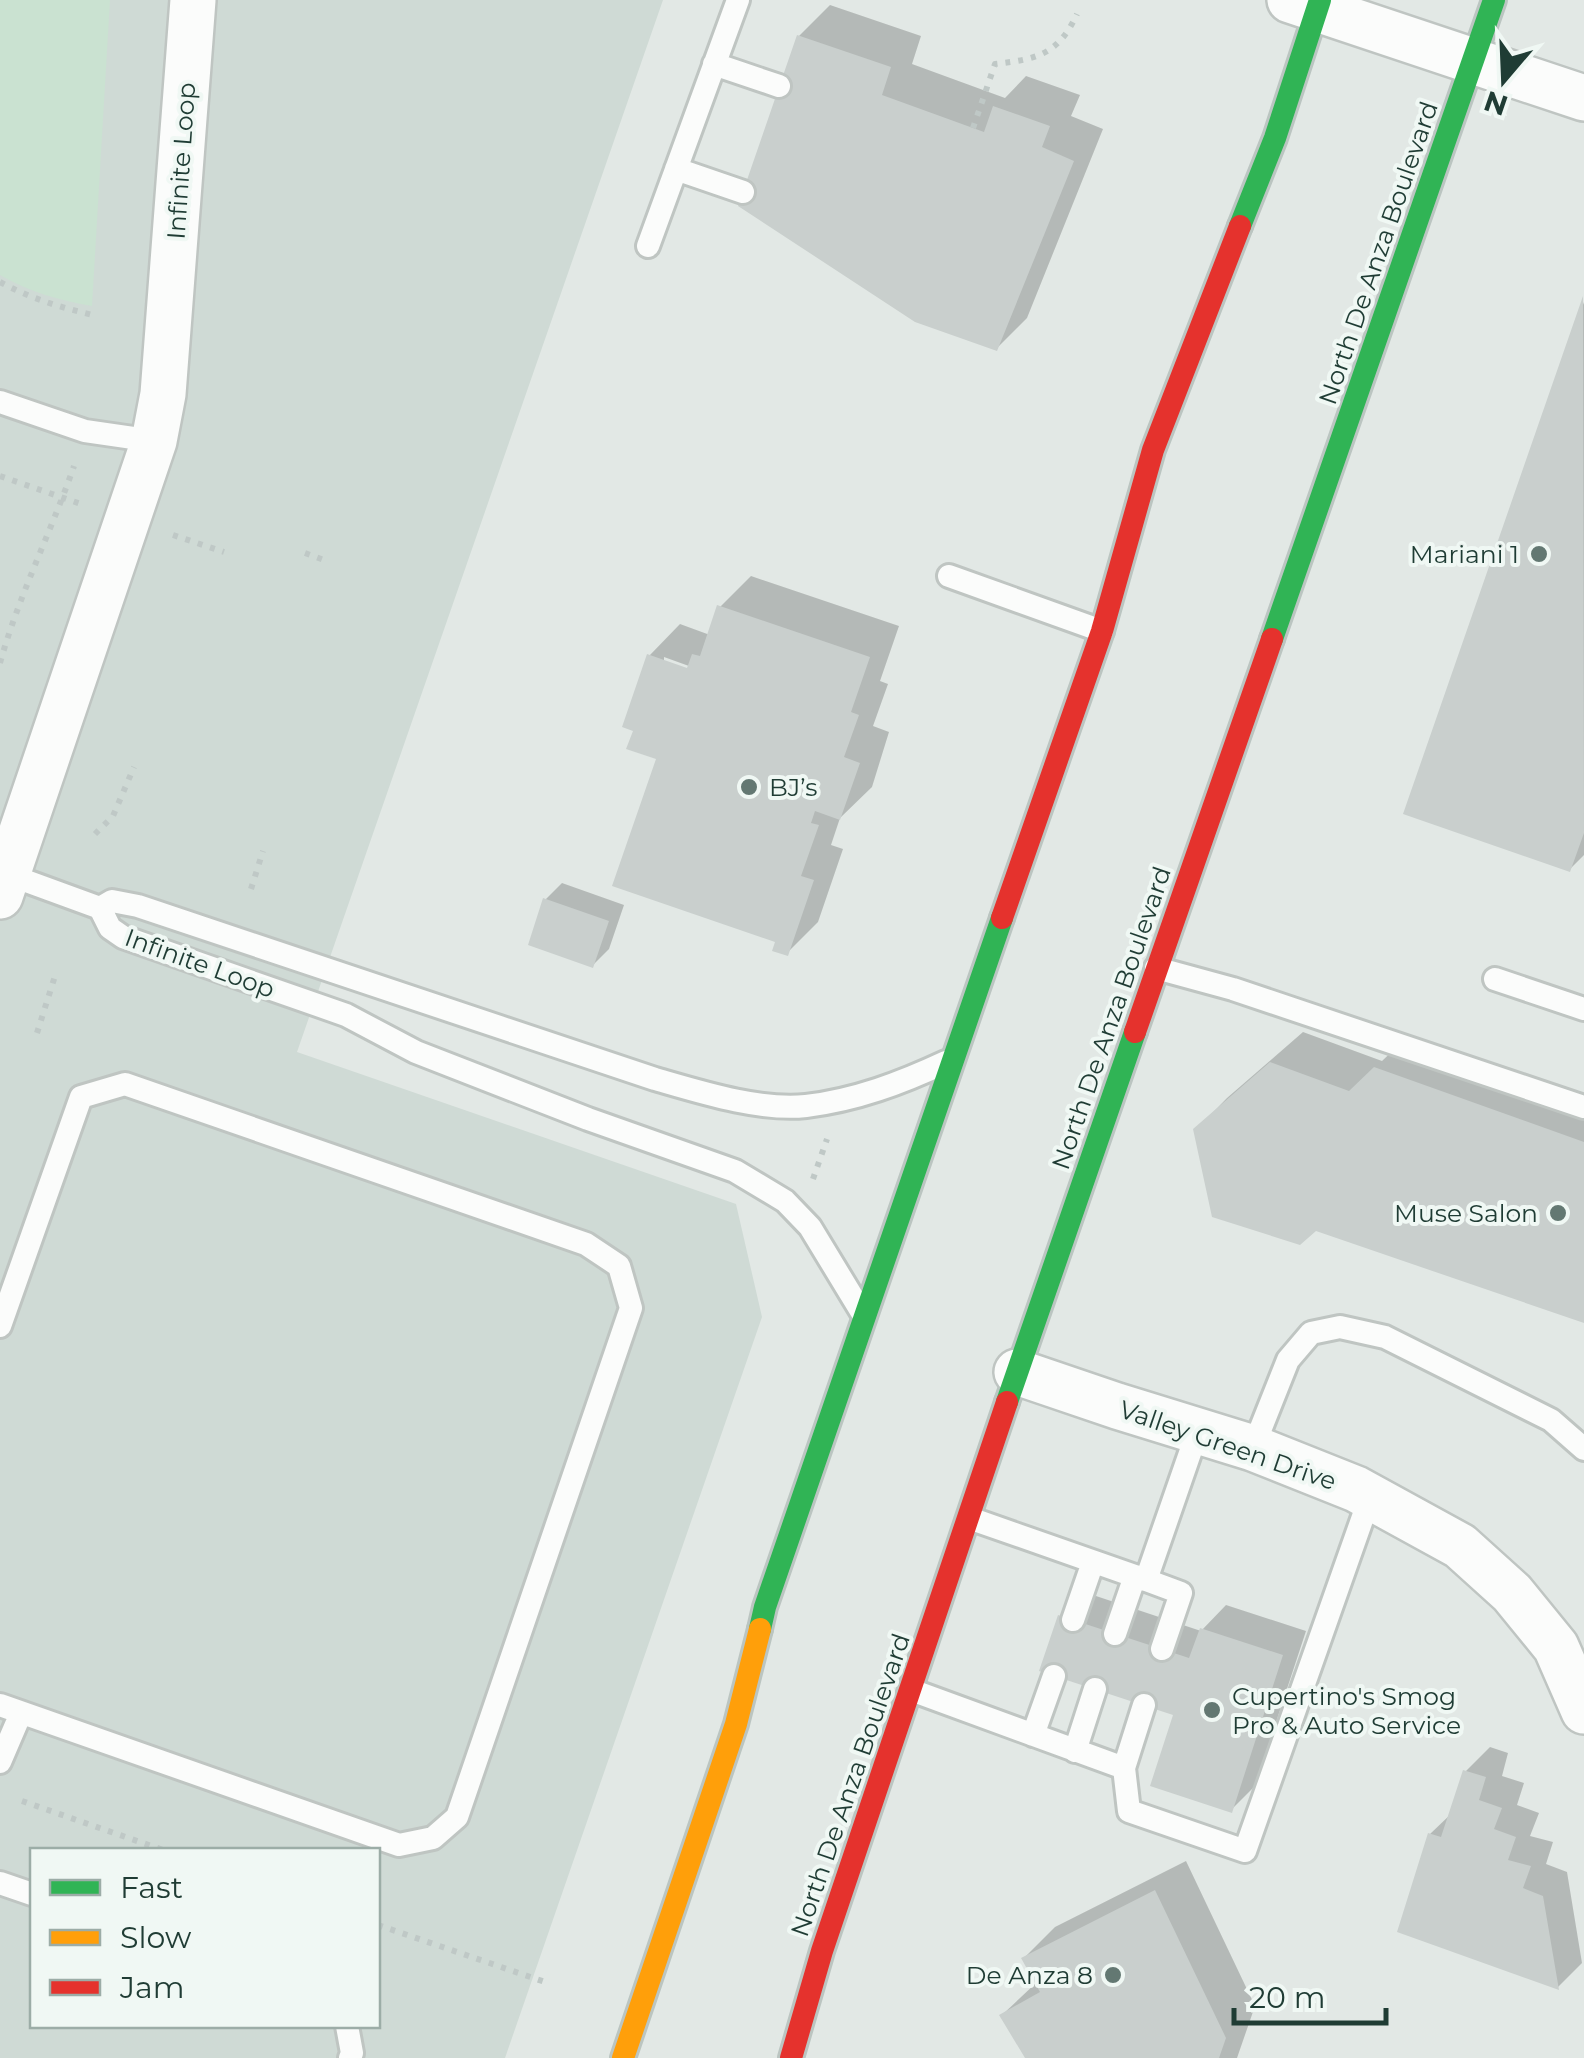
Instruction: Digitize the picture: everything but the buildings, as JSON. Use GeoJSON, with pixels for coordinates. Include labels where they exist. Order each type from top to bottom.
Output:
{"type":"FeatureCollection","features":[{"type":"Feature","properties":{"kind":"main road","name":"North De Anza Boulevard"},"geometry":{"type":"LineString","coordinates":[[791,2058],[822,1951],[1017,1372],[1494,0]]}},
{"type":"Feature","properties":{"kind":"main road"},"geometry":{"type":"LineString","coordinates":[[623,2058],[736,1724],[764,1607],[1102,631],[1153,450],[1275,138],[1309,3]]}},
{"type":"Feature","properties":{"kind":"street","name":"Infinite Loop"},"geometry":{"type":"LineString","coordinates":[[4,885],[154,441],[163,394],[193,0]]}},
{"type":"Feature","properties":{"kind":"street"},"geometry":{"type":"LineString","coordinates":[[1309,3],[1584,98]]}},
{"type":"Feature","properties":{"kind":"street","name":"Valley Green Drive"},"geometry":{"type":"LineString","coordinates":[[1017,1372],[1253,1448],[1370,1497],[1460,1546],[1512,1593],[1556,1646],[1584,1711]]}},
{"type":"Feature","properties":{"kind":"lane"},"geometry":{"type":"LineString","coordinates":[[648,246],[738,0]]}},
{"type":"Feature","properties":{"kind":"lane"},"geometry":{"type":"LineString","coordinates":[[714,64],[780,86]]}},
{"type":"Feature","properties":{"kind":"lane"},"geometry":{"type":"LineString","coordinates":[[676,169],[743,192]]}},
{"type":"Feature","properties":{"kind":"lane"},"geometry":{"type":"LineString","coordinates":[[0,402],[85,431],[154,441]]}},
{"type":"Feature","properties":{"kind":"lane"},"geometry":{"type":"LineString","coordinates":[[950,576],[1102,631]]}},
{"type":"Feature","properties":{"kind":"lane"},"geometry":{"type":"LineString","coordinates":[[4,885],[100,908]]}},
{"type":"Feature","properties":{"kind":"lane","name":"Infinite Loop"},"geometry":{"type":"LineString","coordinates":[[864,1316],[810,1227],[785,1201],[734,1171],[588,1120],[416,1052],[346,1016],[124,937],[110,928],[100,908],[112,901],[138,906],[670,1083],[758,1104],[804,1106],[878,1090],[952,1059]]}},
{"type":"Feature","properties":{"kind":"lane"},"geometry":{"type":"LineString","coordinates":[[1156,968],[1233,989],[1584,1107]]}},
{"type":"Feature","properties":{"kind":"lane"},"geometry":{"type":"LineString","coordinates":[[1494,978],[1584,1009]]}},
{"type":"Feature","properties":{"kind":"lane"},"geometry":{"type":"LineString","coordinates":[[0,1326],[80,1097],[124,1084],[586,1244],[619,1266],[631,1308],[457,1817],[434,1838],[398,1846],[11,1709],[0,1762]]}},
{"type":"Feature","properties":{"kind":"lane"},"geometry":{"type":"LineString","coordinates":[[1253,1448],[1288,1360],[1311,1333],[1340,1327],[1385,1337],[1551,1420],[1584,1449]]}},
{"type":"Feature","properties":{"kind":"lane"},"geometry":{"type":"LineString","coordinates":[[1115,1634],[1198,1430]]}},
{"type":"Feature","properties":{"kind":"lane"},"geometry":{"type":"LineString","coordinates":[[1144,1705],[1124,1768],[1129,1811],[1245,1851],[1370,1497]]}},
{"type":"Feature","properties":{"kind":"lane"},"geometry":{"type":"LineString","coordinates":[[969,1518],[1181,1594],[1162,1649]]}},
{"type":"Feature","properties":{"kind":"lane"},"geometry":{"type":"LineString","coordinates":[[1073,1620],[1093,1562]]}},
{"type":"Feature","properties":{"kind":"lane"},"geometry":{"type":"LineString","coordinates":[[1033,1736],[1054,1676]]}},
{"type":"Feature","properties":{"kind":"lane"},"geometry":{"type":"LineString","coordinates":[[1074,1751],[1095,1689]]}},
{"type":"Feature","properties":{"kind":"lane"},"geometry":{"type":"LineString","coordinates":[[911,1690],[1124,1768]]}},
{"type":"Feature","properties":{"kind":"lane"},"geometry":{"type":"LineString","coordinates":[[0,1883],[30,1893]]}},
{"type":"Feature","properties":{"kind":"lane"},"geometry":{"type":"LineString","coordinates":[[347,2028],[350,2058]]}},
{"type":"Feature","properties":{"kind":"path"},"geometry":{"type":"LineString","coordinates":[[974,128],[995,64],[1033,60],[1068,32],[1077,14]]}},
{"type":"Feature","properties":{"kind":"path"},"geometry":{"type":"LineString","coordinates":[[0,282],[26,296],[97,316]]}},
{"type":"Feature","properties":{"kind":"path"},"geometry":{"type":"LineString","coordinates":[[1,658],[74,464]]}},
{"type":"Feature","properties":{"kind":"path"},"geometry":{"type":"LineString","coordinates":[[0,476],[86,506]]}},
{"type":"Feature","properties":{"kind":"path"},"geometry":{"type":"LineString","coordinates":[[170,534],[224,552]]}},
{"type":"Feature","properties":{"kind":"path"},"geometry":{"type":"LineString","coordinates":[[305,553],[324,560]]}},
{"type":"Feature","properties":{"kind":"path"},"geometry":{"type":"LineString","coordinates":[[95,834],[112,816],[134,767]]}},
{"type":"Feature","properties":{"kind":"path"},"geometry":{"type":"LineString","coordinates":[[251,889],[264,851]]}},
{"type":"Feature","properties":{"kind":"path"},"geometry":{"type":"LineString","coordinates":[[37,1032],[55,976]]}},
{"type":"Feature","properties":{"kind":"path"},"geometry":{"type":"LineString","coordinates":[[811,1185],[832,1128]]}},
{"type":"Feature","properties":{"kind":"path"},"geometry":{"type":"LineString","coordinates":[[22,1802],[157,1848]]}},
{"type":"Feature","properties":{"kind":"path"},"geometry":{"type":"LineString","coordinates":[[380,1926],[548,1984]]}},
{"type":"Feature","properties":{"kind":"shaded area"},"geometry":{"type":"Polygon","coordinates":[[[0,0],[663,0],[297,1052],[736,1204],[762,1317],[505,2058],[0,2058],[0,0]]]}},
{"type":"Feature","properties":{"kind":"green space"},"geometry":{"type":"Polygon","coordinates":[[[0,0],[110,0],[92,306],[44,295],[0,275],[0,0]]]}},
{"type":"Feature","properties":{"kind":"traffic: fast"},"geometry":{"type":"LineString","coordinates":[[1240,226],[1275,138],[1320,0]]}},
{"type":"Feature","properties":{"kind":"traffic: fast"},"geometry":{"type":"LineString","coordinates":[[1272,639],[1494,0]]}},
{"type":"Feature","properties":{"kind":"traffic: fast"},"geometry":{"type":"LineString","coordinates":[[760,1629],[1002,918]]}},
{"type":"Feature","properties":{"kind":"traffic: fast"},"geometry":{"type":"LineString","coordinates":[[1007,1402],[1135,1032]]}},
{"type":"Feature","properties":{"kind":"traffic: slow"},"geometry":{"type":"LineString","coordinates":[[623,2058],[736,1724],[760,1629]]}},
{"type":"Feature","properties":{"kind":"traffic: jam"},"geometry":{"type":"LineString","coordinates":[[1002,918],[1102,631],[1153,450],[1240,226]]}},
{"type":"Feature","properties":{"kind":"traffic: jam"},"geometry":{"type":"LineString","coordinates":[[1135,1032],[1272,639]]}},
{"type":"Feature","properties":{"kind":"traffic: jam"},"geometry":{"type":"LineString","coordinates":[[791,2058],[822,1951],[1007,1402]]}},
{"type":"Feature","properties":{"kind":"place","name":"Mariani 1"},"geometry":{"type":"Point","coordinates":[1539,554]}},
{"type":"Feature","properties":{"kind":"place","name":"BJ’s"},"geometry":{"type":"Point","coordinates":[749,787]}},
{"type":"Feature","properties":{"kind":"place","name":"Muse Salon"},"geometry":{"type":"Point","coordinates":[1558,1213]}},
{"type":"Feature","properties":{"kind":"place","name":"Cupertino's Smog Pro & Auto Service"},"geometry":{"type":"Point","coordinates":[1212,1710]}},
{"type":"Feature","properties":{"kind":"place","name":"De Anza 8"},"geometry":{"type":"Point","coordinates":[1113,1975]}}]}
